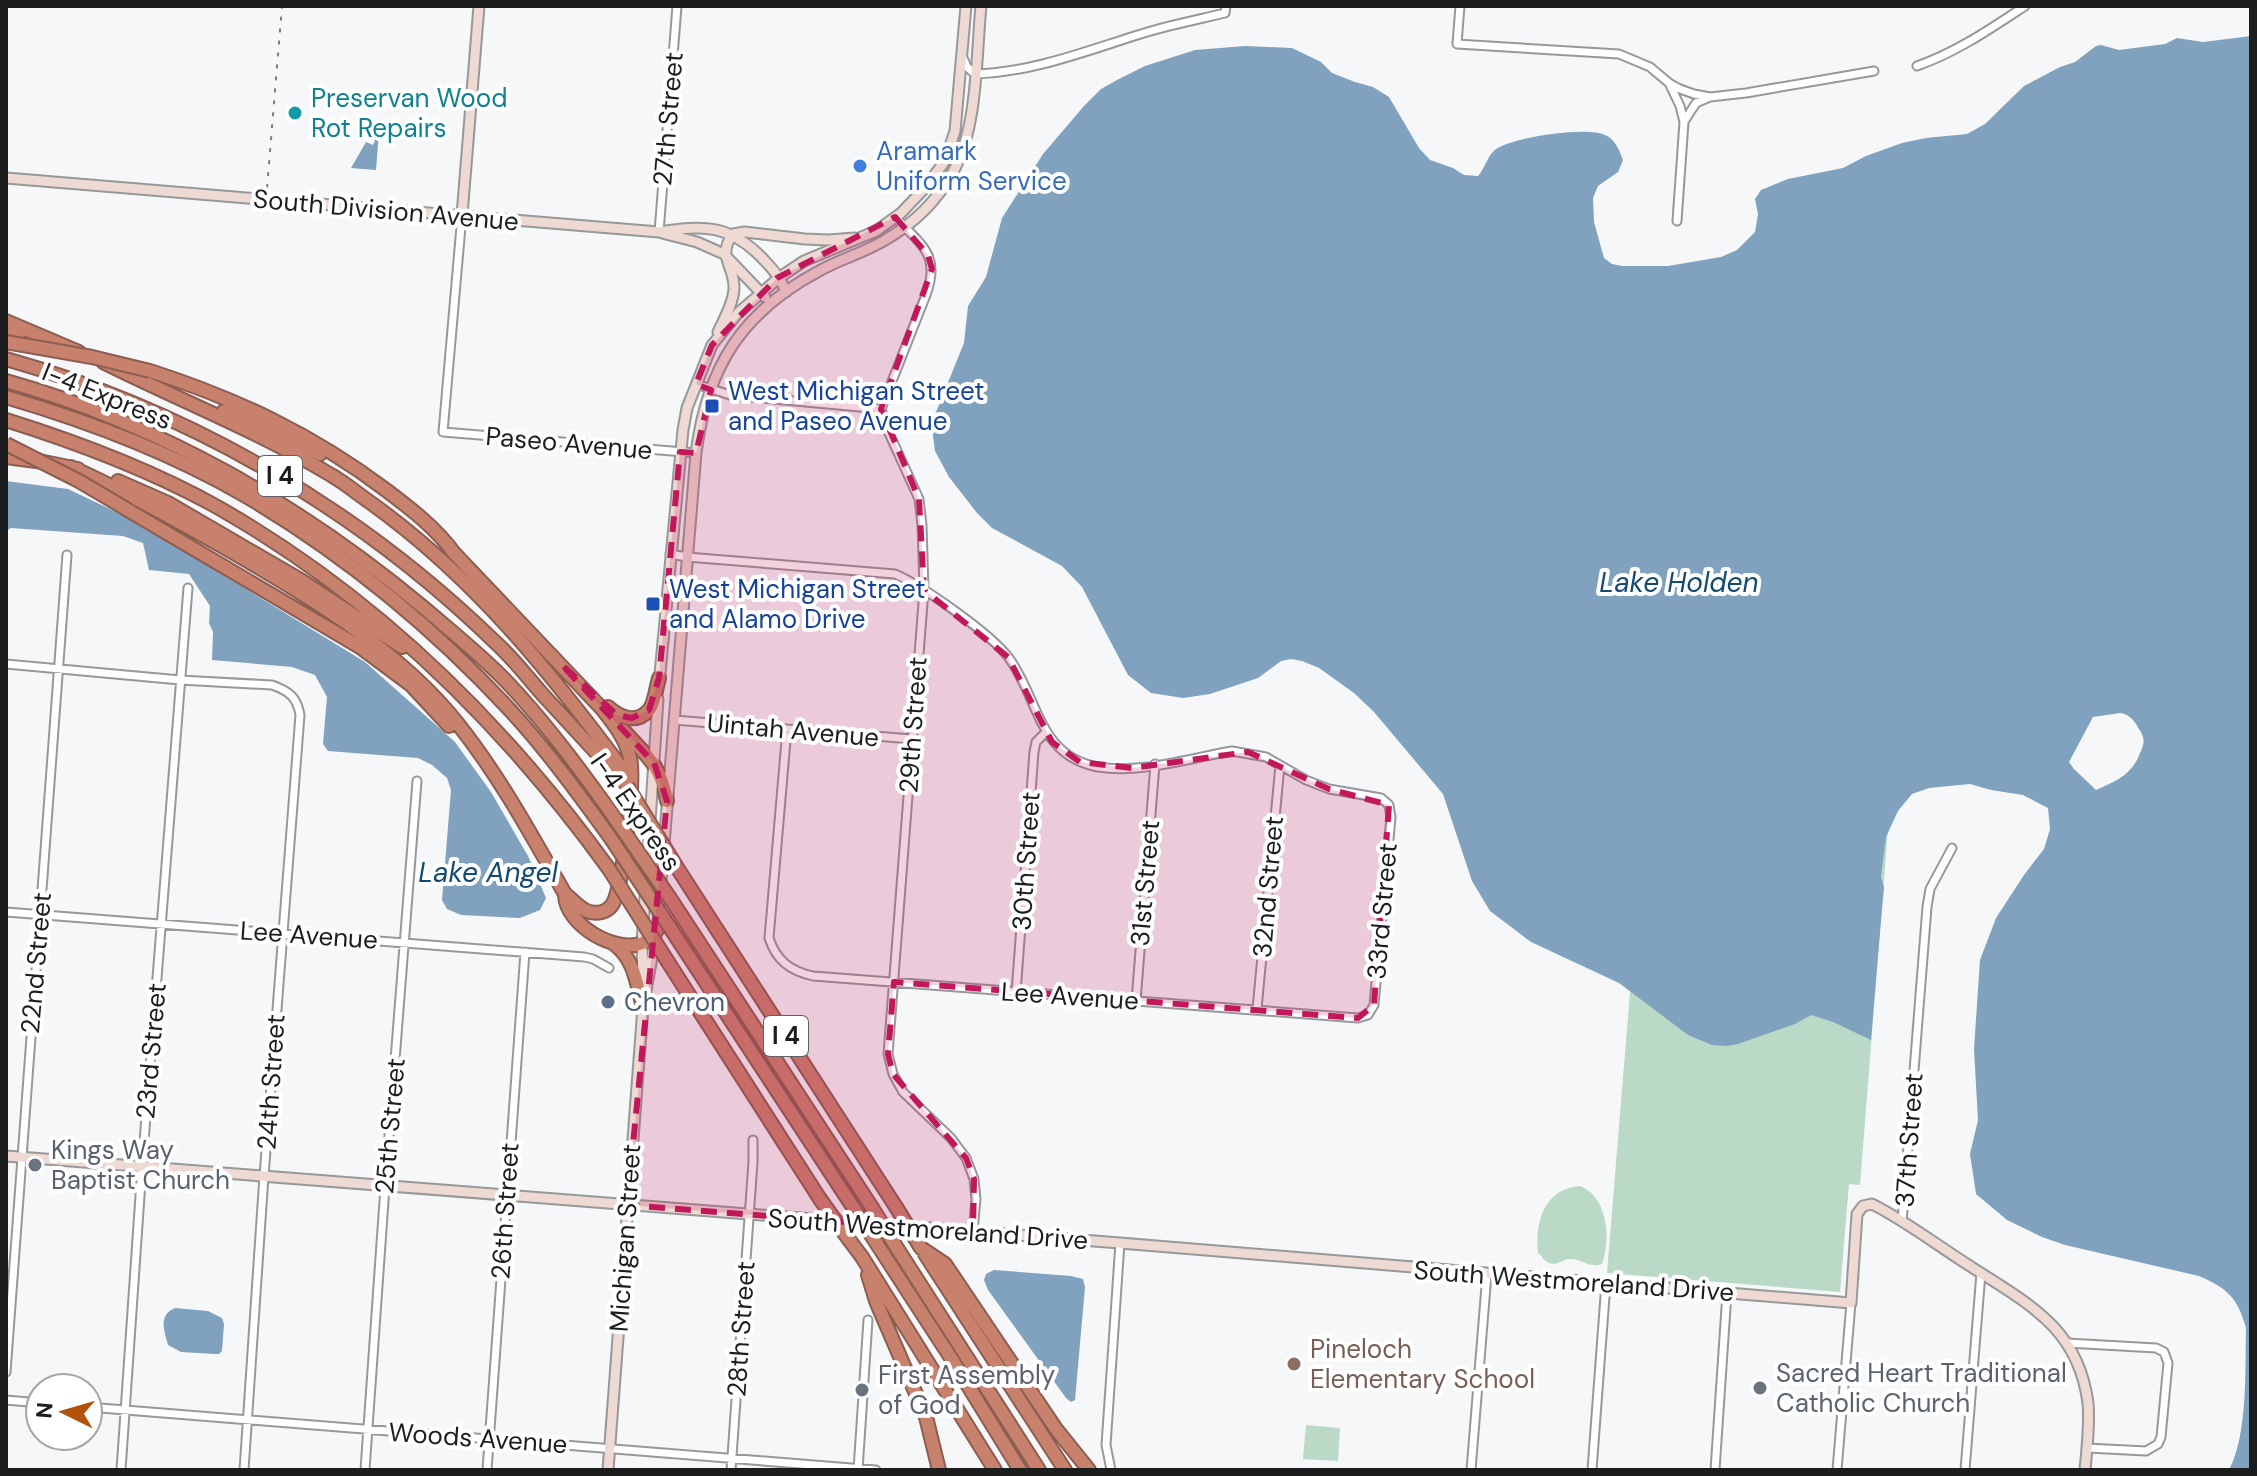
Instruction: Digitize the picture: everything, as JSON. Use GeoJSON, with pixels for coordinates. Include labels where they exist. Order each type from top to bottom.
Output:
{"type":"FeatureCollection","features":[{"type":"Feature","properties":{"kind":"highway"},"geometry":{"type":"LineString","coordinates":[[6,321],[249,429],[333,476],[394,520],[481,597],[531,652],[624,771],[627,786]]}},
{"type":"Feature","properties":{"kind":"highway"},"geometry":{"type":"LineString","coordinates":[[6,328],[12,334],[139,380]]}},
{"type":"Feature","properties":{"kind":"highway"},"geometry":{"type":"LineString","coordinates":[[6,342],[150,371],[228,398],[309,438],[357,469],[403,502],[445,540],[454,553]]}},
{"type":"Feature","properties":{"kind":"highway","name":"I 4"},"geometry":{"type":"LineString","coordinates":[[6,359],[114,395],[198,433],[273,472],[348,519],[426,579],[497,644],[627,786],[1065,1470]]}},
{"type":"Feature","properties":{"kind":"highway","name":"I-4 Express"},"geometry":{"type":"LineString","coordinates":[[6,381],[110,417],[250,484],[383,574],[446,626],[505,681],[564,747],[670,898],[1039,1470]]}},
{"type":"Feature","properties":{"kind":"highway","name":"I-4 Express"},"geometry":{"type":"LineString","coordinates":[[6,397],[91,425],[168,457],[245,496],[344,560],[436,636],[510,710],[557,765],[610,837],[663,928],[851,1204],[1020,1470]]}},
{"type":"Feature","properties":{"kind":"highway"},"geometry":{"type":"LineString","coordinates":[[184,399],[255,422],[308,448],[390,500],[454,553],[654,763],[664,784],[667,801]]}},
{"type":"Feature","properties":{"kind":"highway","name":"I 4"},"geometry":{"type":"LineString","coordinates":[[6,420],[107,456],[218,507],[330,581],[421,655],[479,711],[537,775],[609,869],[820,1199],[862,1257],[995,1470]]}},
{"type":"Feature","properties":{"kind":"highway"},"geometry":{"type":"LineString","coordinates":[[6,444],[79,481],[360,647],[411,685],[489,769]]}},
{"type":"Feature","properties":{"kind":"highway"},"geometry":{"type":"LineString","coordinates":[[10,457],[110,477],[168,503],[302,581],[397,645],[421,655]]}},
{"type":"Feature","properties":{"kind":"highway"},"geometry":{"type":"LineString","coordinates":[[71,467],[117,488],[295,588],[385,653],[432,695],[459,725],[509,796],[565,894],[578,907],[589,912],[602,912],[611,907],[616,894],[632,770],[621,734],[603,710]]}},
{"type":"Feature","properties":{"kind":"highway"},"geometry":{"type":"LineString","coordinates":[[561,664],[624,718],[639,717],[649,710],[659,678]]}},
{"type":"Feature","properties":{"kind":"highway"},"geometry":{"type":"LineString","coordinates":[[565,894],[565,902],[579,924],[593,935],[611,942],[642,943],[663,928]]}},
{"type":"Feature","properties":{"kind":"highway"},"geometry":{"type":"LineString","coordinates":[[611,942],[625,952],[643,1007]]}},
{"type":"Feature","properties":{"kind":"highway"},"geometry":{"type":"LineString","coordinates":[[921,1248],[945,1264],[1056,1429],[1089,1470]]}},
{"type":"Feature","properties":{"kind":"highway"},"geometry":{"type":"LineString","coordinates":[[862,1257],[876,1301],[926,1417],[939,1470]]}},
{"type":"Feature","properties":{"kind":"street"},"geometry":{"type":"LineString","coordinates":[[462,215],[479,6]]}},
{"type":"Feature","properties":{"kind":"street","name":"27th Street"},"geometry":{"type":"LineString","coordinates":[[659,232],[677,6]]}},
{"type":"Feature","properties":{"kind":"street","name":"Michigan Street"},"geometry":{"type":"LineString","coordinates":[[608,1470],[643,1007],[642,943],[659,678],[680,452],[687,408],[712,345],[738,313],[804,261],[876,231],[924,189],[945,161],[955,131],[966,6]]}},
{"type":"Feature","properties":{"kind":"street","name":"Michigan Street"},"geometry":{"type":"LineString","coordinates":[[643,1007],[663,928],[667,801],[700,420],[727,352],[750,321],[819,271],[884,241],[904,228],[936,197],[953,171],[965,143],[973,100],[981,6]]}},
{"type":"Feature","properties":{"kind":"street"},"geometry":{"type":"LineString","coordinates":[[1460,6],[1457,44],[1619,54],[1650,67],[1669,83],[1710,97]]}},
{"type":"Feature","properties":{"kind":"street"},"geometry":{"type":"LineString","coordinates":[[1917,66],[1971,42],[2025,6]]}},
{"type":"Feature","properties":{"kind":"street"},"geometry":{"type":"LineString","coordinates":[[961,56],[975,74],[1005,72],[1058,61],[1225,10]]}},
{"type":"Feature","properties":{"kind":"street"},"geometry":{"type":"LineString","coordinates":[[1684,122],[1696,103],[1710,97],[1874,71]]}},
{"type":"Feature","properties":{"kind":"street"},"geometry":{"type":"LineString","coordinates":[[1669,83],[1684,122],[1677,221]]}},
{"type":"Feature","properties":{"kind":"street","name":"South Division Avenue"},"geometry":{"type":"LineString","coordinates":[[6,178],[659,232],[697,242],[724,254],[771,304]]}},
{"type":"Feature","properties":{"kind":"street","name":"Paseo Avenue"},"geometry":{"type":"LineString","coordinates":[[462,215],[443,432],[696,453]]}},
{"type":"Feature","properties":{"kind":"street"},"geometry":{"type":"LineString","coordinates":[[696,384],[730,395],[881,409],[931,281],[932,269],[928,255],[895,217]]}},
{"type":"Feature","properties":{"kind":"street","name":"South Division Avenue"},"geometry":{"type":"LineString","coordinates":[[659,232],[679,228],[828,240],[863,237]]}},
{"type":"Feature","properties":{"kind":"street"},"geometry":{"type":"LineString","coordinates":[[712,345],[732,301],[733,273],[724,254],[726,243],[733,234],[756,251],[780,277],[786,292]]}},
{"type":"Feature","properties":{"kind":"street","name":"29th Street"},"geometry":{"type":"LineString","coordinates":[[881,409],[919,499],[924,590],[888,1054],[893,1074],[903,1092],[951,1138],[966,1158],[974,1179],[976,1199],[973,1232]]}},
{"type":"Feature","properties":{"kind":"street"},"geometry":{"type":"LineString","coordinates":[[670,554],[895,574],[912,582],[987,636],[1008,657],[1052,742],[1080,762],[1124,769],[1232,751],[1266,757],[1280,765]]}},
{"type":"Feature","properties":{"kind":"street","name":"22nd Street"},"geometry":{"type":"LineString","coordinates":[[6,1372],[9,1281],[67,555]]}},
{"type":"Feature","properties":{"kind":"street","name":"23rd Street"},"geometry":{"type":"LineString","coordinates":[[121,1470],[188,588]]}},
{"type":"Feature","properties":{"kind":"street"},"geometry":{"type":"LineString","coordinates":[[6,664],[180,680]]}},
{"type":"Feature","properties":{"kind":"street","name":"24th Street"},"geometry":{"type":"LineString","coordinates":[[180,680],[272,685],[293,696],[300,715],[244,1470]]}},
{"type":"Feature","properties":{"kind":"street","name":"Uintah Avenue"},"geometry":{"type":"LineString","coordinates":[[674,720],[912,739]]}},
{"type":"Feature","properties":{"kind":"street","name":"Lee Avenue"},"geometry":{"type":"LineString","coordinates":[[787,729],[769,938],[773,950],[784,964],[799,973],[1016,993],[1358,1018]]}},
{"type":"Feature","properties":{"kind":"street","name":"30th Street"},"geometry":{"type":"LineString","coordinates":[[1016,993],[1034,752],[1036,742],[1046,732]]}},
{"type":"Feature","properties":{"kind":"street","name":"31st Street"},"geometry":{"type":"LineString","coordinates":[[1136,1001],[1155,764]]}},
{"type":"Feature","properties":{"kind":"street","name":"33rd Street"},"geometry":{"type":"LineString","coordinates":[[1280,765],[1329,789],[1381,798],[1389,805],[1391,817],[1374,1005],[1368,1015],[1358,1018]]}},
{"type":"Feature","properties":{"kind":"street","name":"32nd Street"},"geometry":{"type":"LineString","coordinates":[[1257,1009],[1280,765]]}},
{"type":"Feature","properties":{"kind":"street","name":"25th Street"},"geometry":{"type":"LineString","coordinates":[[365,1470],[417,781]]}},
{"type":"Feature","properties":{"kind":"street","name":"37th Street"},"geometry":{"type":"LineString","coordinates":[[1837,1470],[1856,1222],[1859,1209],[1872,1204],[1902,1222],[1927,907],[1930,889],[1952,848]]}},
{"type":"Feature","properties":{"kind":"street","name":"Lee Avenue"},"geometry":{"type":"LineString","coordinates":[[6,912],[525,952],[588,958],[609,968]]}},
{"type":"Feature","properties":{"kind":"street","name":"26th Street"},"geometry":{"type":"LineString","coordinates":[[487,1470],[525,952]]}},
{"type":"Feature","properties":{"kind":"street","name":"28th Street"},"geometry":{"type":"LineString","coordinates":[[731,1470],[753,1140]]}},
{"type":"Feature","properties":{"kind":"street","name":"South Westmoreland Drive"},"geometry":{"type":"LineString","coordinates":[[6,1156],[1851,1303]]}},
{"type":"Feature","properties":{"kind":"street"},"geometry":{"type":"LineString","coordinates":[[1902,1222],[2053,1323],[2078,1364],[2086,1396],[2085,1470]]}},
{"type":"Feature","properties":{"kind":"street"},"geometry":{"type":"LineString","coordinates":[[1111,1470],[1106,1445],[1120,1243]]}},
{"type":"Feature","properties":{"kind":"street"},"geometry":{"type":"LineString","coordinates":[[1965,1470],[1981,1273]]}},
{"type":"Feature","properties":{"kind":"street"},"geometry":{"type":"LineString","coordinates":[[1471,1470],[1487,1274]]}},
{"type":"Feature","properties":{"kind":"street"},"geometry":{"type":"LineString","coordinates":[[1592,1470],[1606,1283]]}},
{"type":"Feature","properties":{"kind":"street"},"geometry":{"type":"LineString","coordinates":[[1715,1470],[1727,1293]]}},
{"type":"Feature","properties":{"kind":"street"},"geometry":{"type":"LineString","coordinates":[[858,1469],[868,1320]]}},
{"type":"Feature","properties":{"kind":"street"},"geometry":{"type":"LineString","coordinates":[[2067,1343],[2156,1348],[2164,1352],[2168,1363],[2158,1444],[2146,1451],[2087,1448]]}},
{"type":"Feature","properties":{"kind":"street","name":"Woods Avenue"},"geometry":{"type":"LineString","coordinates":[[104,1408],[876,1470]]}},
{"type":"Feature","properties":{"kind":"highlighted area"},"geometry":{"type":"Polygon","coordinates":[[[895,217],[928,255],[932,269],[881,409],[919,499],[924,590],[1008,657],[1052,742],[1080,762],[1132,768],[1248,752],[1329,789],[1389,805],[1374,1005],[1358,1018],[894,982],[888,1054],[893,1074],[966,1158],[974,1179],[973,1232],[627,1205],[667,801],[654,763],[561,664],[617,715],[632,718],[649,710],[659,678],[680,452],[696,453],[711,390],[696,384],[712,345],[777,278],[895,217]]]}},
{"type":"Feature","properties":{"kind":"green space"},"geometry":{"type":"Polygon","coordinates":[[[1646,797],[1889,816],[1860,1185],[1849,1184],[1840,1292],[1607,1273],[1646,797]]]}},
{"type":"Feature","properties":{"kind":"green space"},"geometry":{"type":"Polygon","coordinates":[[[1580,1186],[1597,1199],[1602,1209],[1606,1243],[1602,1264],[1569,1259],[1549,1263],[1538,1253],[1538,1230],[1544,1209],[1558,1193],[1580,1186]]]}},
{"type":"Feature","properties":{"kind":"green space"},"geometry":{"type":"Polygon","coordinates":[[[1306,1425],[1340,1428],[1338,1461],[1303,1459],[1306,1425]]]}},
{"type":"Feature","properties":{"kind":"water","name":"Lake Holden"},"geometry":{"type":"Polygon","coordinates":[[[2251,36],[2251,1470],[2229,1470],[2240,1438],[2246,1328],[2230,1295],[2199,1276],[2042,1237],[2007,1220],[1976,1194],[1970,1154],[1978,1120],[1974,1049],[1980,960],[1996,918],[2044,849],[2050,829],[2048,808],[2023,795],[1970,784],[1929,788],[1912,794],[1898,811],[1886,837],[1871,1040],[1811,1015],[1795,1024],[1738,1044],[1712,1045],[1688,1035],[1619,983],[1531,942],[1490,911],[1472,881],[1443,794],[1374,712],[1319,668],[1291,659],[1281,661],[1258,678],[1210,694],[1183,698],[1151,693],[1128,675],[1082,587],[1062,566],[992,528],[977,513],[949,477],[935,451],[933,436],[934,417],[964,343],[968,306],[986,277],[1002,218],[1043,154],[1101,89],[1145,66],[1195,50],[1245,46],[1292,48],[1321,62],[1332,73],[1373,87],[1389,97],[1419,148],[1430,160],[1464,175],[1478,176],[1495,150],[1517,141],[1567,132],[1605,135],[1614,142],[1623,160],[1618,172],[1598,186],[1593,198],[1594,222],[1604,258],[1622,266],[1668,266],[1721,257],[1737,250],[1755,232],[1758,214],[1755,199],[1761,190],[1788,179],[1843,168],[1902,143],[1967,134],[1985,124],[2024,86],[2075,62],[2096,46],[2119,50],[2165,44],[2177,38],[2203,42],[2251,36]],[[2123,714],[2093,717],[2069,762],[2096,790],[2128,772],[2143,746],[2137,726],[2123,714]]]}},
{"type":"Feature","properties":{"kind":"water"},"geometry":{"type":"Polygon","coordinates":[[[380,118],[376,170],[351,168],[366,142],[373,145],[375,141],[368,138],[380,118]]]}},
{"type":"Feature","properties":{"kind":"water","name":"Lake Angel"},"geometry":{"type":"Polygon","coordinates":[[[6,481],[68,489],[133,520],[365,662],[455,742],[491,792],[528,856],[546,898],[540,910],[520,918],[461,915],[447,909],[442,900],[451,790],[447,778],[418,758],[328,751],[323,744],[327,697],[315,675],[292,667],[212,660],[210,606],[189,574],[149,570],[143,543],[123,536],[11,528],[6,531],[6,481]]]}},
{"type":"Feature","properties":{"kind":"water"},"geometry":{"type":"Polygon","coordinates":[[[994,1270],[1083,1279],[1085,1287],[1075,1400],[1071,1402],[1066,1398],[988,1290],[984,1280],[986,1274],[994,1270]]]}},
{"type":"Feature","properties":{"kind":"water"},"geometry":{"type":"Polygon","coordinates":[[[175,1308],[208,1311],[222,1318],[222,1351],[219,1354],[181,1352],[168,1345],[164,1319],[175,1308]]]}},
{"type":"Feature","properties":{"kind":"railway"},"geometry":{"type":"LineString","coordinates":[[267,188],[282,6]]}},
{"type":"Feature","properties":{"kind":"place","name":"Preservan Wood Rot Repairs"},"geometry":{"type":"Point","coordinates":[295,113]}},
{"type":"Feature","properties":{"kind":"place","name":"Aramark Uniform Service"},"geometry":{"type":"Point","coordinates":[860,166]}},
{"type":"Feature","properties":{"kind":"place","name":"West Michigan Street and Paseo Avenue"},"geometry":{"type":"Point","coordinates":[712,406]}},
{"type":"Feature","properties":{"kind":"place","name":"West Michigan Street and Alamo Drive"},"geometry":{"type":"Point","coordinates":[653,604]}},
{"type":"Feature","properties":{"kind":"place","name":"Chevron"},"geometry":{"type":"Point","coordinates":[608,1002]}},
{"type":"Feature","properties":{"kind":"place","name":"Kings Way Baptist Church"},"geometry":{"type":"Point","coordinates":[35,1165]}},
{"type":"Feature","properties":{"kind":"place","name":"Pineloch Elementary School"},"geometry":{"type":"Point","coordinates":[1294,1364]}},
{"type":"Feature","properties":{"kind":"place","name":"Sacred Heart Traditional Catholic Church"},"geometry":{"type":"Point","coordinates":[1760,1388]}},
{"type":"Feature","properties":{"kind":"place","name":"First Assembly of God"},"geometry":{"type":"Point","coordinates":[862,1390]}}]}
